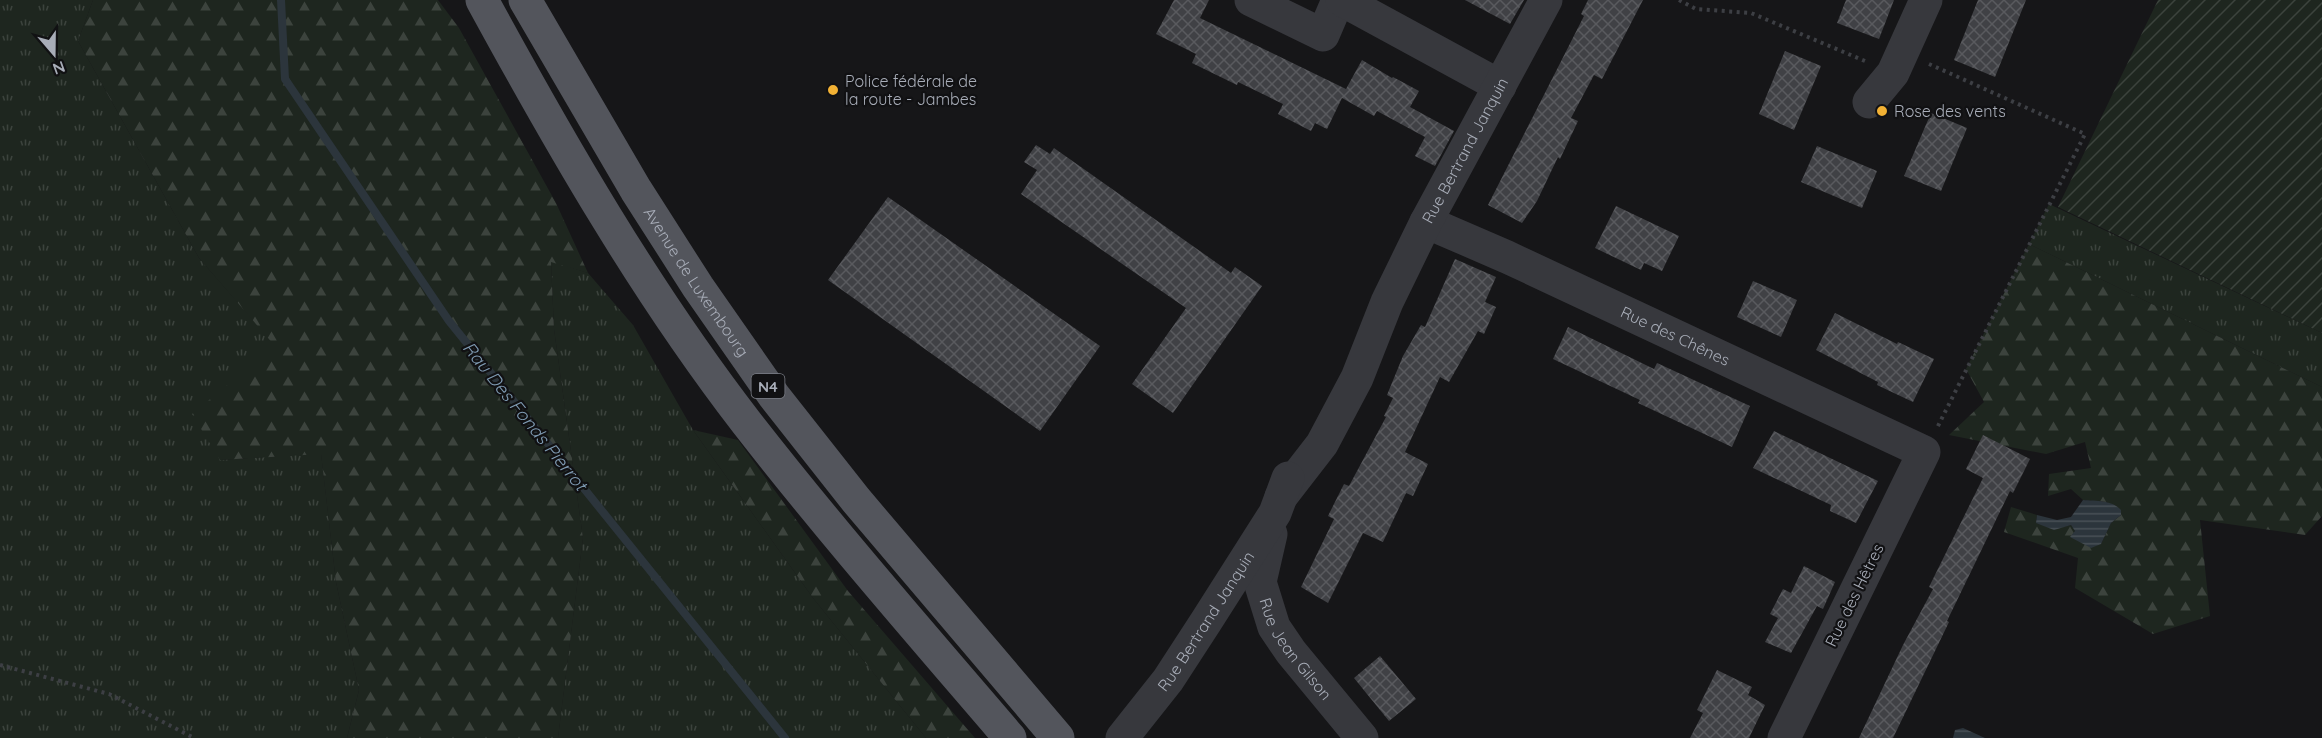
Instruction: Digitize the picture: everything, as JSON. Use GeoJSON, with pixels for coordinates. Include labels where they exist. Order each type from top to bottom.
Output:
{"type":"FeatureCollection","features":[{"type":"Feature","properties":{"kind":"main road","name":"N4"},"geometry":{"type":"LineString","coordinates":[[482,0],[537,101],[605,213],[667,310],[745,420],[832,528],[1010,738]]}},
{"type":"Feature","properties":{"kind":"main road","name":"Avenue de Luxembourg"},"geometry":{"type":"LineString","coordinates":[[525,0],[636,190],[698,287],[774,396],[856,500],[1058,738]]}},
{"type":"Feature","properties":{"kind":"street"},"geometry":{"type":"LineString","coordinates":[[1251,0],[1323,34],[1340,0],[1500,86]]}},
{"type":"Feature","properties":{"kind":"street","name":"Rue Bertrand Janquin"},"geometry":{"type":"LineString","coordinates":[[1122,738],[1168,680],[1278,505],[1303,435],[1388,303],[1425,222],[1546,0]]}},
{"type":"Feature","properties":{"kind":"street"},"geometry":{"type":"LineString","coordinates":[[1869,102],[1898,63],[1926,0]]}},
{"type":"Feature","properties":{"kind":"street","name":"Rue des Chênes"},"geometry":{"type":"LineString","coordinates":[[1425,222],[1529,267],[1924,452]]}},
{"type":"Feature","properties":{"kind":"street","name":"Rue des Hêtres"},"geometry":{"type":"LineString","coordinates":[[1784,738],[1924,452]]}},
{"type":"Feature","properties":{"kind":"street","name":"Rue Jean Gilson"},"geometry":{"type":"LineString","coordinates":[[1278,505],[1260,582],[1274,627],[1291,652],[1362,738]]}},
{"type":"Feature","properties":{"kind":"path"},"geometry":{"type":"LineString","coordinates":[[1678,0],[1696,9],[1751,13],[1898,63],[2085,134],[1924,452]]}},
{"type":"Feature","properties":{"kind":"path"},"geometry":{"type":"LineString","coordinates":[[0,665],[109,694],[194,738]]}},
{"type":"Feature","properties":{"kind":"green space"},"geometry":{"type":"Polygon","coordinates":[[[0,0],[93,0],[78,41],[199,258],[276,346],[220,460],[321,453],[336,582],[359,690],[347,738],[0,738],[0,0]]]}},
{"type":"Feature","properties":{"kind":"green space"},"geometry":{"type":"Polygon","coordinates":[[[93,0],[438,0],[459,28],[556,203],[588,273],[551,262],[554,329],[583,538],[558,738],[347,738],[359,690],[336,582],[321,454],[220,460],[192,414],[275,346],[199,258],[78,41],[93,0]]]}},
{"type":"Feature","properties":{"kind":"green space"},"geometry":{"type":"Polygon","coordinates":[[[2158,0],[2322,0],[2322,333],[2058,207],[2158,0]]]}},
{"type":"Feature","properties":{"kind":"green space"},"geometry":{"type":"Polygon","coordinates":[[[2049,204],[2322,333],[2322,387],[2029,244],[2049,204]]]}},
{"type":"Feature","properties":{"kind":"green space"},"geometry":{"type":"Polygon","coordinates":[[[2029,244],[2322,387],[2322,516],[2305,535],[2200,520],[2210,616],[2153,634],[2075,588],[2078,558],[2004,532],[2011,507],[2037,515],[2036,523],[2063,527],[2071,525],[2075,531],[2071,537],[2101,544],[2111,523],[2121,515],[2107,502],[2083,500],[2071,489],[2048,496],[2049,474],[2091,468],[2085,442],[2046,454],[1949,435],[1984,402],[1966,369],[2029,244]]]}},
{"type":"Feature","properties":{"kind":"green space"},"geometry":{"type":"Polygon","coordinates":[[[551,261],[588,273],[633,325],[693,430],[813,598],[926,738],[558,738],[583,538],[554,329],[551,261]]]}},
{"type":"Feature","properties":{"kind":"green space"},"geometry":{"type":"Polygon","coordinates":[[[693,430],[738,440],[848,591],[975,738],[926,738],[813,598],[693,430]]]}},
{"type":"Feature","properties":{"kind":"shaded area"},"geometry":{"type":"Polygon","coordinates":[[[2083,500],[2108,503],[2121,510],[2121,515],[2111,523],[2101,544],[2091,548],[2070,537],[2075,531],[2071,525],[2054,530],[2036,523],[2037,515],[2057,520],[2071,517],[2083,500]]]}},
{"type":"Feature","properties":{"kind":"shaded area"},"geometry":{"type":"Polygon","coordinates":[[[1963,728],[1985,738],[1953,738],[1955,730],[1963,728]]]}},
{"type":"Feature","properties":{"kind":"building"},"geometry":{"type":"Polygon","coordinates":[[[1174,0],[1209,0],[1200,18],[1346,89],[1362,60],[1419,91],[1410,107],[1454,131],[1435,166],[1415,156],[1425,137],[1377,111],[1374,116],[1342,98],[1327,129],[1315,123],[1311,131],[1278,114],[1283,104],[1192,63],[1196,54],[1156,34],[1174,0]]]}},
{"type":"Feature","properties":{"kind":"building"},"geometry":{"type":"Polygon","coordinates":[[[1465,0],[1524,0],[1510,24],[1465,0]]]}},
{"type":"Feature","properties":{"kind":"building"},"geometry":{"type":"Polygon","coordinates":[[[1588,0],[1643,0],[1602,79],[1594,75],[1571,118],[1578,121],[1560,159],[1558,157],[1537,201],[1522,223],[1488,205],[1584,16],[1581,14],[1588,0]]]}},
{"type":"Feature","properties":{"kind":"building"},"geometry":{"type":"Polygon","coordinates":[[[1846,0],[1894,0],[1879,39],[1837,23],[1846,0]]]}},
{"type":"Feature","properties":{"kind":"building"},"geometry":{"type":"Polygon","coordinates":[[[1978,0],[2026,0],[1995,77],[1954,60],[1978,0]]]}},
{"type":"Feature","properties":{"kind":"building"},"geometry":{"type":"Polygon","coordinates":[[[1785,51],[1821,66],[1794,130],[1759,114],[1785,51]]]}},
{"type":"Feature","properties":{"kind":"building"},"geometry":{"type":"Polygon","coordinates":[[[1931,113],[1967,128],[1941,191],[1904,176],[1931,113]]]}},
{"type":"Feature","properties":{"kind":"building"},"geometry":{"type":"Polygon","coordinates":[[[1036,145],[1050,154],[1054,148],[1231,273],[1235,267],[1262,286],[1173,413],[1132,384],[1186,308],[1021,194],[1037,170],[1024,162],[1036,145]]]}},
{"type":"Feature","properties":{"kind":"building"},"geometry":{"type":"Polygon","coordinates":[[[1817,146],[1877,171],[1862,208],[1801,182],[1817,146]]]}},
{"type":"Feature","properties":{"kind":"building"},"geometry":{"type":"Polygon","coordinates":[[[888,197],[1100,346],[1040,431],[828,280],[888,197]]]}},
{"type":"Feature","properties":{"kind":"building"},"geometry":{"type":"Polygon","coordinates":[[[1616,206],[1679,236],[1662,271],[1644,263],[1641,270],[1595,248],[1616,206]]]}},
{"type":"Feature","properties":{"kind":"building"},"geometry":{"type":"Polygon","coordinates":[[[1455,259],[1496,277],[1485,302],[1496,307],[1484,334],[1478,331],[1449,382],[1440,377],[1405,452],[1428,464],[1413,496],[1406,493],[1383,542],[1363,533],[1328,603],[1301,587],[1334,519],[1328,516],[1344,484],[1349,486],[1386,417],[1384,416],[1393,398],[1387,395],[1403,356],[1421,325],[1425,327],[1455,259]]]}},
{"type":"Feature","properties":{"kind":"building"},"geometry":{"type":"Polygon","coordinates":[[[1753,281],[1797,300],[1781,337],[1737,317],[1753,281]]]}},
{"type":"Feature","properties":{"kind":"building"},"geometry":{"type":"Polygon","coordinates":[[[1835,313],[1897,344],[1898,342],[1934,359],[1913,402],[1877,385],[1878,382],[1816,350],[1835,313]]]}},
{"type":"Feature","properties":{"kind":"building"},"geometry":{"type":"Polygon","coordinates":[[[1568,327],[1654,369],[1657,363],[1750,406],[1732,447],[1638,403],[1640,400],[1553,359],[1568,327]]]}},
{"type":"Feature","properties":{"kind":"building"},"geometry":{"type":"Polygon","coordinates":[[[1774,431],[1878,481],[1856,523],[1830,511],[1831,505],[1753,468],[1774,431]]]}},
{"type":"Feature","properties":{"kind":"building"},"geometry":{"type":"Polygon","coordinates":[[[1983,435],[2030,459],[2013,493],[2010,491],[1893,738],[1859,738],[1903,645],[1933,589],[1929,587],[1983,478],[1966,469],[1983,435]]]}},
{"type":"Feature","properties":{"kind":"building"},"geometry":{"type":"Polygon","coordinates":[[[1804,566],[1835,582],[1823,609],[1817,606],[1791,653],[1765,642],[1778,618],[1770,614],[1783,589],[1791,593],[1804,566]]]}},
{"type":"Feature","properties":{"kind":"building"},"geometry":{"type":"Polygon","coordinates":[[[1380,656],[1416,699],[1389,721],[1354,678],[1380,656]]]}},
{"type":"Feature","properties":{"kind":"building"},"geometry":{"type":"Polygon","coordinates":[[[1717,670],[1752,687],[1748,695],[1765,705],[1749,738],[1690,738],[1703,713],[1697,710],[1717,670]]]}},
{"type":"Feature","properties":{"kind":"waterway","name":"Rau Des Fonds Pierrot"},"geometry":{"type":"LineString","coordinates":[[281,0],[285,79],[449,321],[785,738]]}},
{"type":"Feature","properties":{"kind":"place","name":"Police fédérale de la route - Jambes"},"geometry":{"type":"Point","coordinates":[833,90]}},
{"type":"Feature","properties":{"kind":"place","name":"Rose des vents"},"geometry":{"type":"Point","coordinates":[1882,111]}}]}
